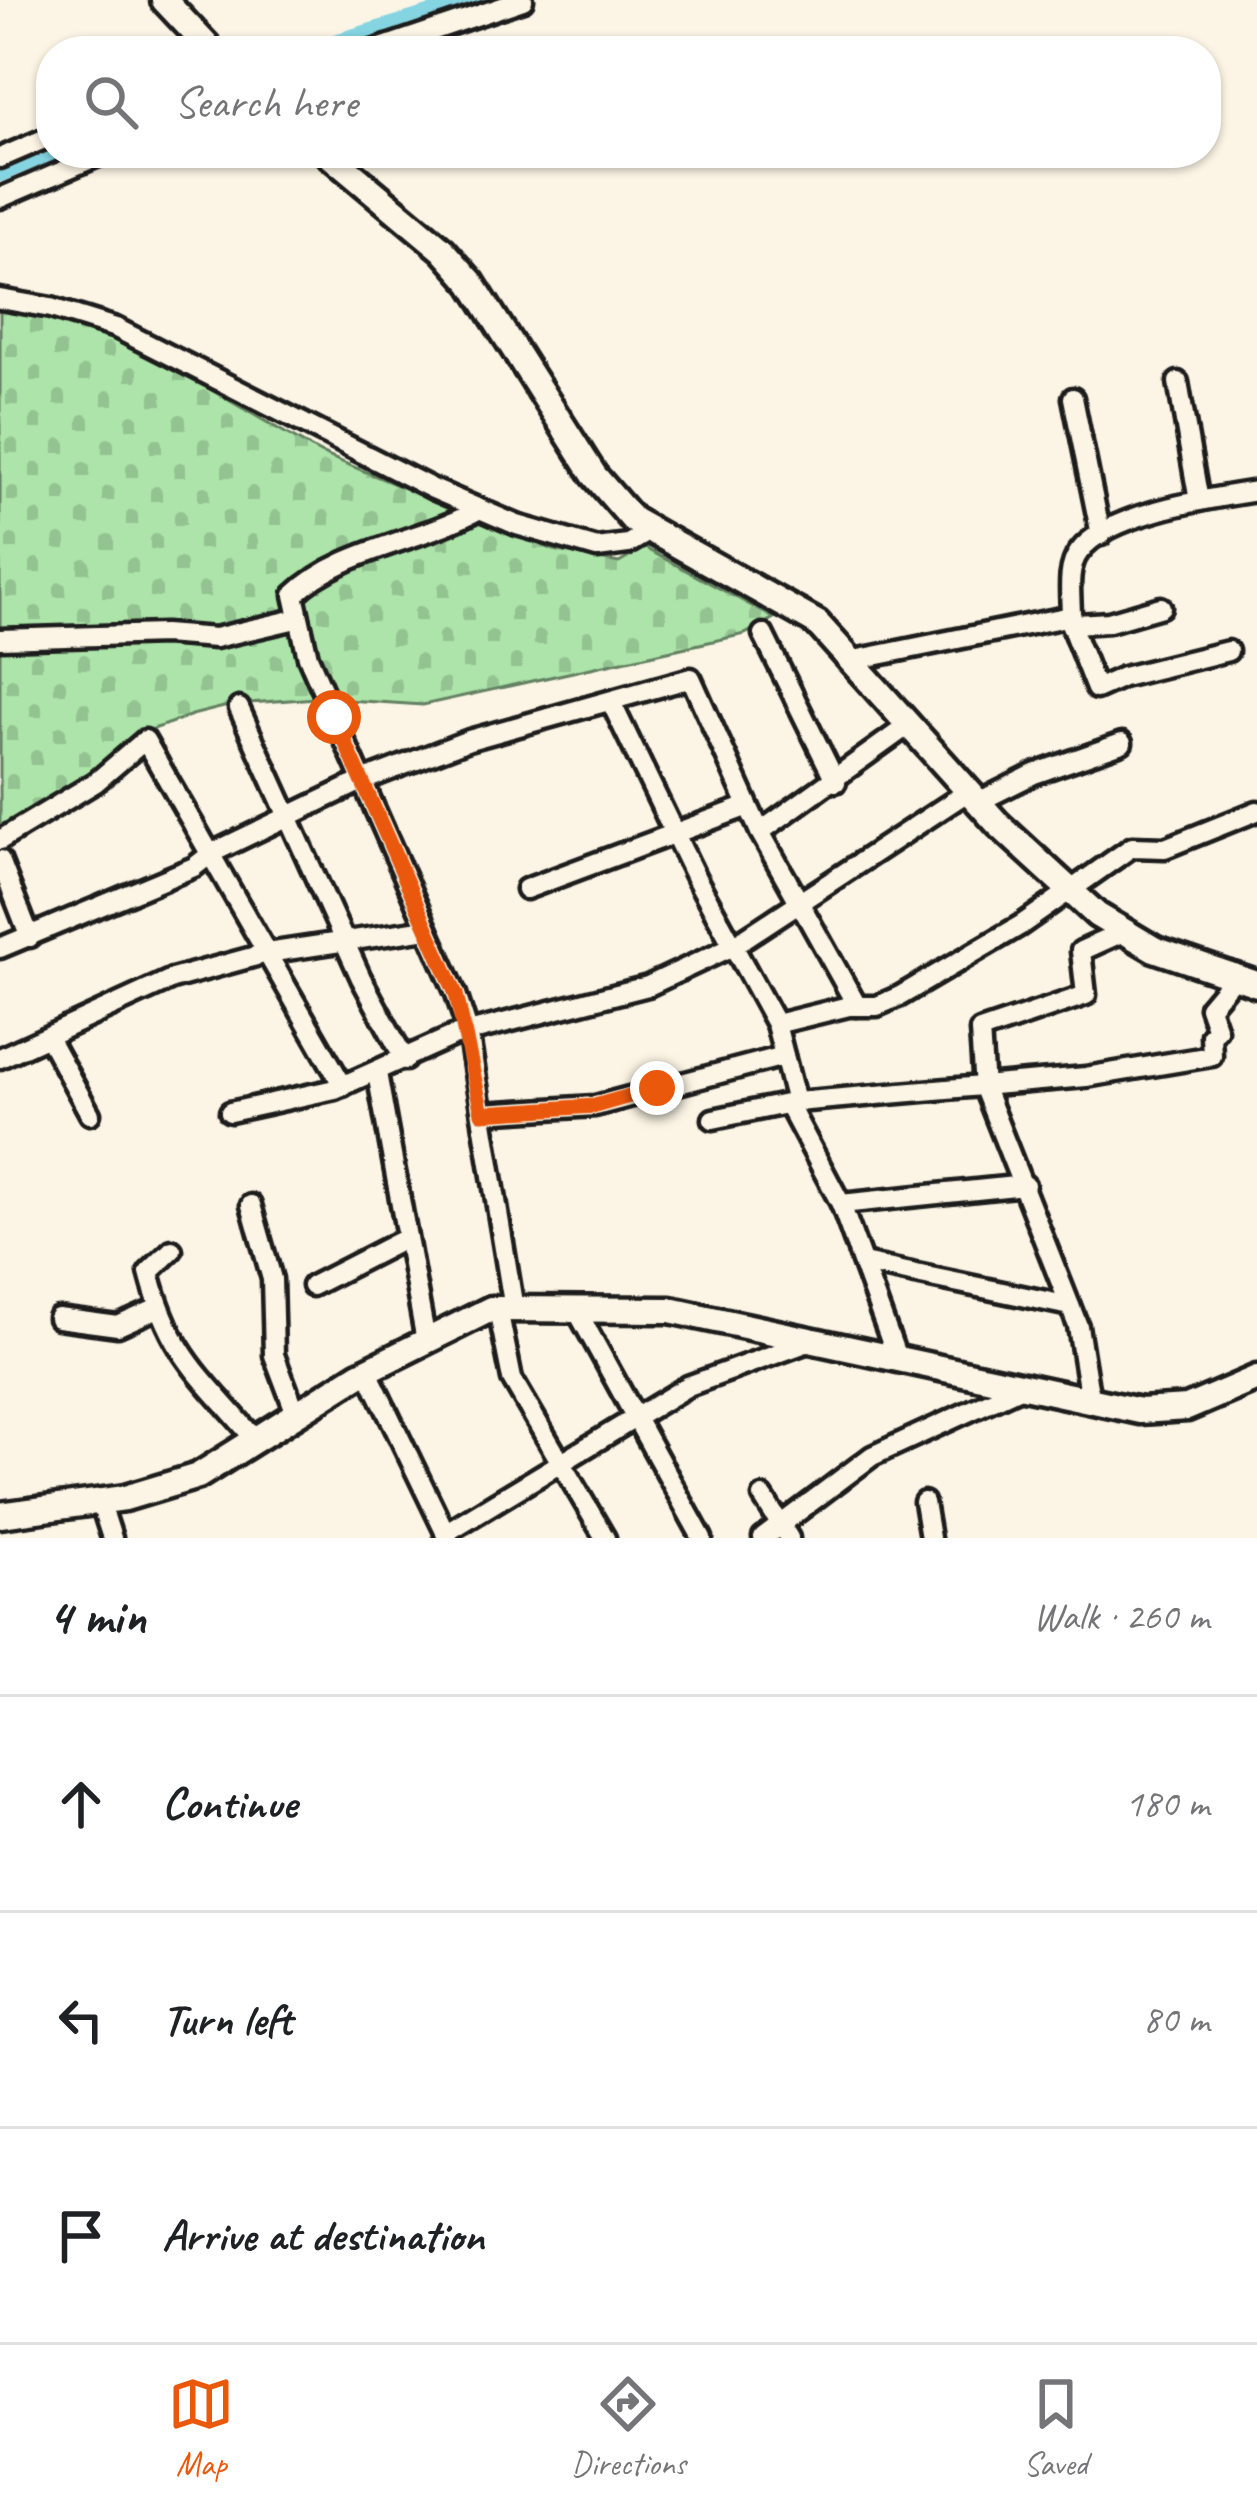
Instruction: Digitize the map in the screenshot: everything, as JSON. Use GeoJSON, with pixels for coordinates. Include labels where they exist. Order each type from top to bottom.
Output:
{"type":"FeatureCollection","features":[{"type":"Feature","properties":{"kind":"main road"},"geometry":{"type":"LineString","coordinates":[[164,0],[198,36]]}},
{"type":"Feature","properties":{"kind":"main road"},"geometry":{"type":"LineString","coordinates":[[345,168],[443,250],[472,283],[594,475],[650,531],[788,605],[854,659],[974,796],[1069,892],[1154,949],[1247,980]]}},
{"type":"Feature","properties":{"kind":"main road"},"geometry":{"type":"LineString","coordinates":[[0,1515],[100,1501],[198,1476],[367,1370],[506,1309],[670,1310],[1140,1411],[1187,1408],[1257,1378]]}},
{"type":"Feature","properties":{"kind":"street"},"geometry":{"type":"LineString","coordinates":[[416,36],[523,0]]}},
{"type":"Feature","properties":{"kind":"street"},"geometry":{"type":"LineString","coordinates":[[0,158],[36,142]]}},
{"type":"Feature","properties":{"kind":"street"},"geometry":{"type":"LineString","coordinates":[[0,198],[70,168]]}},
{"type":"Feature","properties":{"kind":"street"},"geometry":{"type":"LineString","coordinates":[[0,299],[116,328],[480,509],[597,548],[628,544],[650,531]]}},
{"type":"Feature","properties":{"kind":"street"},"geometry":{"type":"LineString","coordinates":[[1178,382],[1199,501]]}},
{"type":"Feature","properties":{"kind":"street"},"geometry":{"type":"LineString","coordinates":[[1073,398],[1101,535]]}},
{"type":"Feature","properties":{"kind":"street"},"geometry":{"type":"LineString","coordinates":[[1228,651],[1123,677],[1096,689],[1069,617],[1076,555],[1101,535],[1199,501],[1257,491]]}},
{"type":"Feature","properties":{"kind":"street"},"geometry":{"type":"LineString","coordinates":[[480,509],[297,590],[296,619],[468,1031],[482,1113],[512,1379],[605,1538]]}},
{"type":"Feature","properties":{"kind":"street"},"geometry":{"type":"LineString","coordinates":[[1069,617],[1077,624],[1108,622],[1162,607]]}},
{"type":"Feature","properties":{"kind":"street"},"geometry":{"type":"LineString","coordinates":[[854,659],[1069,617]]}},
{"type":"Feature","properties":{"kind":"street"},"geometry":{"type":"LineString","coordinates":[[0,639],[164,634],[215,638],[296,619]]}},
{"type":"Feature","properties":{"kind":"street"},"geometry":{"type":"LineString","coordinates":[[763,634],[836,782]]}},
{"type":"Feature","properties":{"kind":"street"},"geometry":{"type":"LineString","coordinates":[[0,948],[194,866],[362,781],[469,740],[691,678],[760,832],[857,1006]]}},
{"type":"Feature","properties":{"kind":"street"},"geometry":{"type":"LineString","coordinates":[[611,702],[776,1024],[792,1104],[841,1204],[897,1358]]}},
{"type":"Feature","properties":{"kind":"street"},"geometry":{"type":"LineString","coordinates":[[239,708],[346,944],[405,1060]]}},
{"type":"Feature","properties":{"kind":"street"},"geometry":{"type":"LineString","coordinates":[[760,832],[836,782],[910,724]]}},
{"type":"Feature","properties":{"kind":"street"},"geometry":{"type":"LineString","coordinates":[[0,840],[96,782],[145,740],[343,1086]]}},
{"type":"Feature","properties":{"kind":"street"},"geometry":{"type":"LineString","coordinates":[[230,1112],[343,1086],[468,1031],[648,986],[733,946],[974,796],[1122,743]]}},
{"type":"Feature","properties":{"kind":"street"},"geometry":{"type":"LineString","coordinates":[[526,889],[748,806]]}},
{"type":"Feature","properties":{"kind":"street"},"geometry":{"type":"LineString","coordinates":[[776,1024],[877,1006],[1069,892],[1132,847],[1165,848],[1257,812]]}},
{"type":"Feature","properties":{"kind":"street"},"geometry":{"type":"LineString","coordinates":[[0,860],[30,937]]}},
{"type":"Feature","properties":{"kind":"street"},"geometry":{"type":"LineString","coordinates":[[0,1058],[172,980],[267,953],[428,929]]}},
{"type":"Feature","properties":{"kind":"street"},"geometry":{"type":"LineString","coordinates":[[1090,1400],[1070,1306],[984,1088],[980,1031],[1086,995],[1081,951],[1123,932]]}},
{"type":"Feature","properties":{"kind":"street"},"geometry":{"type":"LineString","coordinates":[[713,1119],[792,1104],[984,1088],[1212,1056],[1211,1035],[1217,1030],[1209,1007],[1247,980]]}},
{"type":"Feature","properties":{"kind":"street"},"geometry":{"type":"LineString","coordinates":[[47,1037],[90,1114]]}},
{"type":"Feature","properties":{"kind":"street"},"geometry":{"type":"LineString","coordinates":[[482,1113],[595,1106],[784,1056]]}},
{"type":"Feature","properties":{"kind":"street"},"geometry":{"type":"LineString","coordinates":[[376,1073],[426,1341]]}},
{"type":"Feature","properties":{"kind":"street"},"geometry":{"type":"LineString","coordinates":[[841,1204],[1025,1185]]}},
{"type":"Feature","properties":{"kind":"street"},"geometry":{"type":"LineString","coordinates":[[251,1205],[272,1279],[274,1355],[297,1416]]}},
{"type":"Feature","properties":{"kind":"street"},"geometry":{"type":"LineString","coordinates":[[312,1286],[404,1239]]}},
{"type":"Feature","properties":{"kind":"street"},"geometry":{"type":"LineString","coordinates":[[172,1250],[148,1272],[158,1308],[180,1355],[257,1442]]}},
{"type":"Feature","properties":{"kind":"street"},"geometry":{"type":"LineString","coordinates":[[863,1263],[1070,1306]]}},
{"type":"Feature","properties":{"kind":"street"},"geometry":{"type":"LineString","coordinates":[[58,1318],[118,1326],[158,1308]]}},
{"type":"Feature","properties":{"kind":"street"},"geometry":{"type":"LineString","coordinates":[[576,1310],[702,1538]]}},
{"type":"Feature","properties":{"kind":"street"},"geometry":{"type":"LineString","coordinates":[[367,1370],[447,1536],[688,1386],[814,1340]]}},
{"type":"Feature","properties":{"kind":"street"},"geometry":{"type":"LineString","coordinates":[[763,1538],[786,1532],[872,1456],[1024,1386]]}},
{"type":"Feature","properties":{"kind":"street"},"geometry":{"type":"LineString","coordinates":[[763,1497],[786,1532]]}},
{"type":"Feature","properties":{"kind":"street"},"geometry":{"type":"LineString","coordinates":[[100,1501],[112,1538]]}},
{"type":"Feature","properties":{"kind":"street"},"geometry":{"type":"LineString","coordinates":[[924,1502],[930,1538]]}},
{"type":"Feature","properties":{"kind":"green space"},"geometry":{"type":"Polygon","coordinates":[[[0,309],[90,326],[127,341],[320,453],[554,550],[619,563],[645,548],[774,618],[745,634],[423,705],[316,698],[236,704],[192,715],[148,731],[112,764],[0,836],[0,309]]]}},
{"type":"Feature","properties":{"kind":"waterway"},"geometry":{"type":"LineString","coordinates":[[355,36],[476,0]]}},
{"type":"Feature","properties":{"kind":"waterway"},"geometry":{"type":"LineString","coordinates":[[0,174],[36,159]]}},
{"type":"Feature","properties":{"kind":"route"},"geometry":{"type":"LineString","coordinates":[[334,717],[456,994],[468,1031],[482,1113],[541,1113],[595,1106],[657,1088]]}}]}
